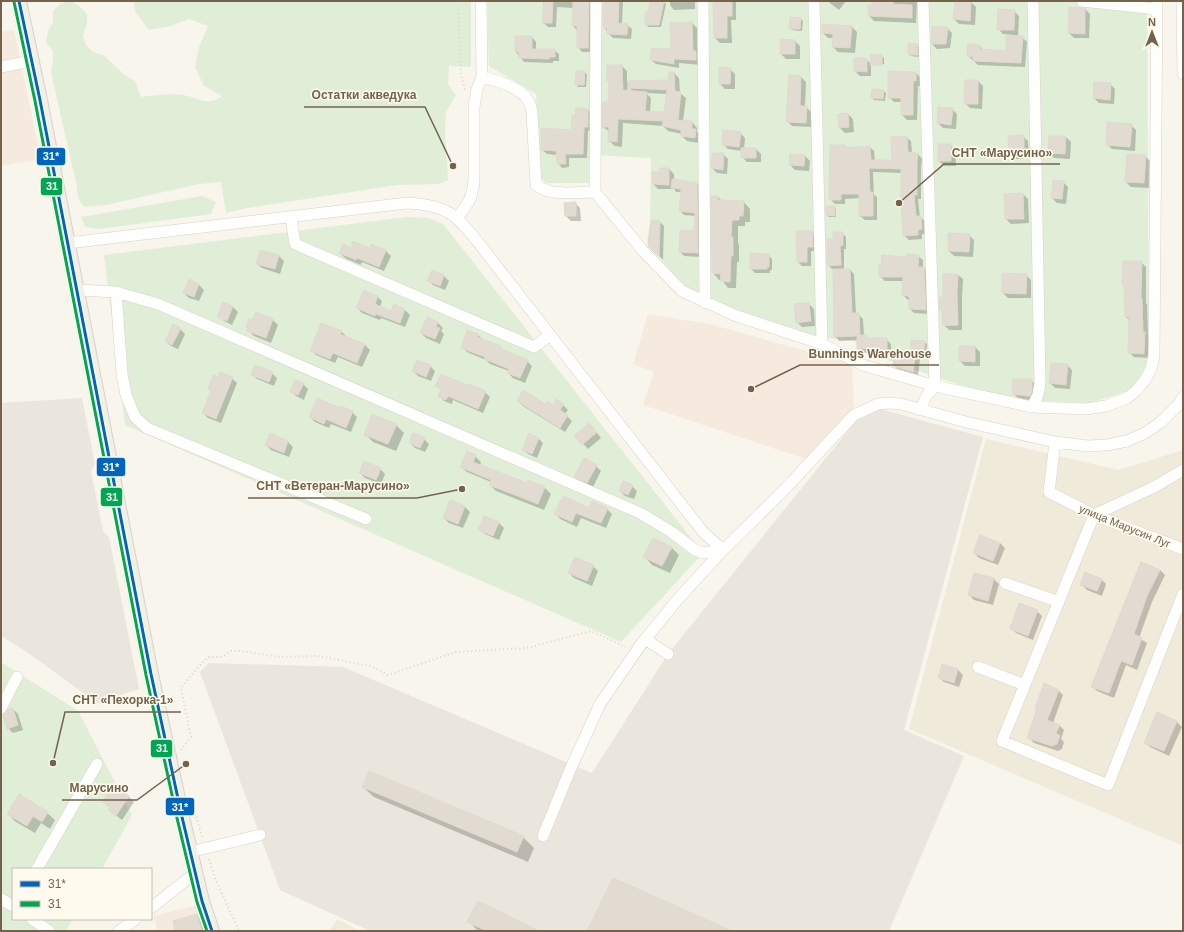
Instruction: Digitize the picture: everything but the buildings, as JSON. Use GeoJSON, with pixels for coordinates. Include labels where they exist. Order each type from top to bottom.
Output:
{"type":"FeatureCollection","features":[{"type":"Feature","properties":{"kind":"main road"},"geometry":{"type":"LineString","coordinates":[[19,1],[68,243],[150,666],[190,852],[202,901],[212,931]]}},
{"type":"Feature","properties":{"kind":"street"},"geometry":{"type":"LineString","coordinates":[[457,218],[471,197],[474,182],[474,107],[477,89],[482,77],[481,1]]}},
{"type":"Feature","properties":{"kind":"street"},"geometry":{"type":"LineString","coordinates":[[596,1],[595,192],[643,251],[682,291],[734,315],[822,344],[863,365],[935,386],[1032,407],[1086,409],[1106,406],[1127,398],[1137,390],[1145,380],[1151,369],[1154,355],[1157,5],[1082,1]]}},
{"type":"Feature","properties":{"kind":"street"},"geometry":{"type":"LineString","coordinates":[[703,1],[705,302]]}},
{"type":"Feature","properties":{"kind":"street"},"geometry":{"type":"LineString","coordinates":[[814,1],[822,344]]}},
{"type":"Feature","properties":{"kind":"street"},"geometry":{"type":"LineString","coordinates":[[920,410],[935,386],[923,1]]}},
{"type":"Feature","properties":{"kind":"street"},"geometry":{"type":"LineString","coordinates":[[1032,407],[1038,395],[1040,383],[1033,1]]}},
{"type":"Feature","properties":{"kind":"street"},"geometry":{"type":"LineString","coordinates":[[1182,1],[1183,74]]}},
{"type":"Feature","properties":{"kind":"street"},"geometry":{"type":"LineString","coordinates":[[1,67],[31,61]]}},
{"type":"Feature","properties":{"kind":"street"},"geometry":{"type":"LineString","coordinates":[[482,77],[497,80],[522,93],[529,101],[532,112],[536,185],[543,190],[552,192],[595,192]]}},
{"type":"Feature","properties":{"kind":"street"},"geometry":{"type":"LineString","coordinates":[[68,243],[291,218],[407,203],[427,204],[442,208],[457,218],[481,246],[703,532],[723,550]]}},
{"type":"Feature","properties":{"kind":"street"},"geometry":{"type":"LineString","coordinates":[[291,218],[295,244],[534,347],[550,335]]}},
{"type":"Feature","properties":{"kind":"street"},"geometry":{"type":"LineString","coordinates":[[77,290],[116,292],[158,304],[640,513],[670,531],[695,550],[703,553],[723,550]]}},
{"type":"Feature","properties":{"kind":"street"},"geometry":{"type":"LineString","coordinates":[[116,292],[122,374],[126,395],[135,417],[147,428],[366,519]]}},
{"type":"Feature","properties":{"kind":"street"},"geometry":{"type":"LineString","coordinates":[[543,836],[570,770],[600,704],[645,639],[678,599],[723,550],[784,490],[854,416],[878,404],[901,404],[966,422],[1054,442],[1088,446],[1107,445],[1127,440],[1144,433],[1161,422],[1178,405],[1183,397]]}},
{"type":"Feature","properties":{"kind":"street","name":"улица Марусин Луг"},"geometry":{"type":"LineString","coordinates":[[1054,442],[1049,492],[1094,515],[1183,548]]}},
{"type":"Feature","properties":{"kind":"street"},"geometry":{"type":"LineString","coordinates":[[1183,470],[1154,487],[1094,515],[1002,741],[1108,785],[1183,594]]}},
{"type":"Feature","properties":{"kind":"street"},"geometry":{"type":"LineString","coordinates":[[1005,583],[1059,602]]}},
{"type":"Feature","properties":{"kind":"street"},"geometry":{"type":"LineString","coordinates":[[645,639],[668,654]]}},
{"type":"Feature","properties":{"kind":"street"},"geometry":{"type":"LineString","coordinates":[[978,667],[1025,685]]}},
{"type":"Feature","properties":{"kind":"street"},"geometry":{"type":"LineString","coordinates":[[1,708],[17,678]]}},
{"type":"Feature","properties":{"kind":"street"},"geometry":{"type":"LineString","coordinates":[[38,868],[97,764]]}},
{"type":"Feature","properties":{"kind":"street"},"geometry":{"type":"LineString","coordinates":[[190,852],[260,835]]}},
{"type":"Feature","properties":{"kind":"street"},"geometry":{"type":"LineString","coordinates":[[152,907],[195,873]]}},
{"type":"Feature","properties":{"kind":"street"},"geometry":{"type":"LineString","coordinates":[[1,899],[12,905]]}},
{"type":"Feature","properties":{"kind":"street"},"geometry":{"type":"LineString","coordinates":[[33,920],[49,931]]}},
{"type":"Feature","properties":{"kind":"street"},"geometry":{"type":"LineString","coordinates":[[119,931],[135,920]]}},
{"type":"Feature","properties":{"kind":"path"},"geometry":{"type":"LineString","coordinates":[[458,1],[461,75],[464,88],[474,107]]}},
{"type":"Feature","properties":{"kind":"path"},"geometry":{"type":"LineString","coordinates":[[181,756],[180,750],[191,737],[182,688],[199,666],[208,658],[223,658],[231,651],[241,651],[280,657],[318,656],[370,666],[388,675],[456,652],[528,648],[591,632],[637,651]]}},
{"type":"Feature","properties":{"kind":"path"},"geometry":{"type":"LineString","coordinates":[[195,813],[215,878],[239,931]]}},
{"type":"Feature","properties":{"kind":"shaded area"},"geometry":{"type":"Polygon","coordinates":[[[14,30],[41,159],[1,166],[1,32],[14,30]]]}},
{"type":"Feature","properties":{"kind":"shaded area"},"geometry":{"type":"Polygon","coordinates":[[[648,314],[710,324],[852,363],[854,412],[809,460],[643,405],[654,372],[633,364],[648,314]]]}},
{"type":"Feature","properties":{"kind":"shaded area"},"geometry":{"type":"Polygon","coordinates":[[[82,398],[95,464],[91,471],[97,502],[103,531],[109,537],[139,689],[97,703],[27,652],[1,636],[1,403],[82,398]]]}},
{"type":"Feature","properties":{"kind":"shaded area"},"geometry":{"type":"Polygon","coordinates":[[[880,409],[983,437],[904,730],[964,756],[889,931],[370,931],[280,890],[200,672],[209,663],[343,667],[592,773],[668,654],[859,417],[880,409]]]}},
{"type":"Feature","properties":{"kind":"shaded area"},"geometry":{"type":"Polygon","coordinates":[[[986,439],[1119,470],[1183,450],[1183,846],[909,729],[986,439]]]}},
{"type":"Feature","properties":{"kind":"shaded area"},"geometry":{"type":"Polygon","coordinates":[[[198,905],[206,931],[158,931],[153,916],[198,905]]]}},
{"type":"Feature","properties":{"kind":"shaded area"},"geometry":{"type":"Polygon","coordinates":[[[337,919],[360,931],[330,931],[337,919]]]}},
{"type":"Feature","properties":{"kind":"green space"},"geometry":{"type":"Polygon","coordinates":[[[70,1],[79,6],[87,14],[87,24],[83,35],[86,45],[93,52],[103,55],[126,76],[135,81],[141,97],[162,94],[178,94],[202,101],[211,101],[222,96],[204,86],[195,67],[199,47],[208,26],[189,19],[170,26],[149,30],[136,13],[133,1],[471,1],[471,67],[449,66],[448,84],[456,95],[446,112],[445,131],[448,180],[439,184],[397,185],[247,208],[226,213],[221,182],[199,184],[106,205],[84,207],[78,198],[77,187],[51,72],[53,51],[46,42],[48,31],[53,22],[53,11],[60,4],[70,1]]]}},
{"type":"Feature","properties":{"kind":"green space"},"geometry":{"type":"Polygon","coordinates":[[[487,1],[1147,1],[1149,357],[1142,378],[1128,391],[1090,403],[1043,401],[977,391],[867,353],[854,341],[816,337],[756,320],[686,289],[647,243],[650,223],[651,158],[592,155],[591,183],[546,183],[540,176],[536,94],[489,66],[487,1]]]}},
{"type":"Feature","properties":{"kind":"green space"},"geometry":{"type":"Polygon","coordinates":[[[202,196],[216,202],[211,214],[99,229],[85,227],[81,217],[202,196]]]}},
{"type":"Feature","properties":{"kind":"green space"},"geometry":{"type":"Polygon","coordinates":[[[407,217],[429,218],[443,224],[703,553],[621,642],[125,425],[104,255],[407,217]]]}},
{"type":"Feature","properties":{"kind":"green space"},"geometry":{"type":"Polygon","coordinates":[[[1,662],[78,711],[132,815],[103,868],[12,868],[12,920],[72,920],[66,931],[1,931],[1,662]]]}},
{"type":"Feature","properties":{"kind":"transit line","name":"31*"},"geometry":{"type":"LineString","coordinates":[[19,1],[40,100],[151,674],[182,817],[202,901],[212,931]]}},
{"type":"Feature","properties":{"kind":"transit line","name":"31"},"geometry":{"type":"LineString","coordinates":[[14,2],[35,101],[146,675],[197,902],[207,931]]}},
{"type":"Feature","properties":{"kind":"place","name":"Остатки акведука"},"geometry":{"type":"Point","coordinates":[453,166]}},
{"type":"Feature","properties":{"kind":"place","name":"СНТ «Марусино»"},"geometry":{"type":"Point","coordinates":[899,203]}},
{"type":"Feature","properties":{"kind":"place","name":"Bunnings Warehouse"},"geometry":{"type":"Point","coordinates":[751,389]}},
{"type":"Feature","properties":{"kind":"place","name":"СНТ «Ветеран-Марусино»"},"geometry":{"type":"Point","coordinates":[462,489]}},
{"type":"Feature","properties":{"kind":"place","name":"СНТ «Пехорка-1»"},"geometry":{"type":"Point","coordinates":[53,763]}},
{"type":"Feature","properties":{"kind":"place","name":"Марусино"},"geometry":{"type":"Point","coordinates":[186,764]}}]}
